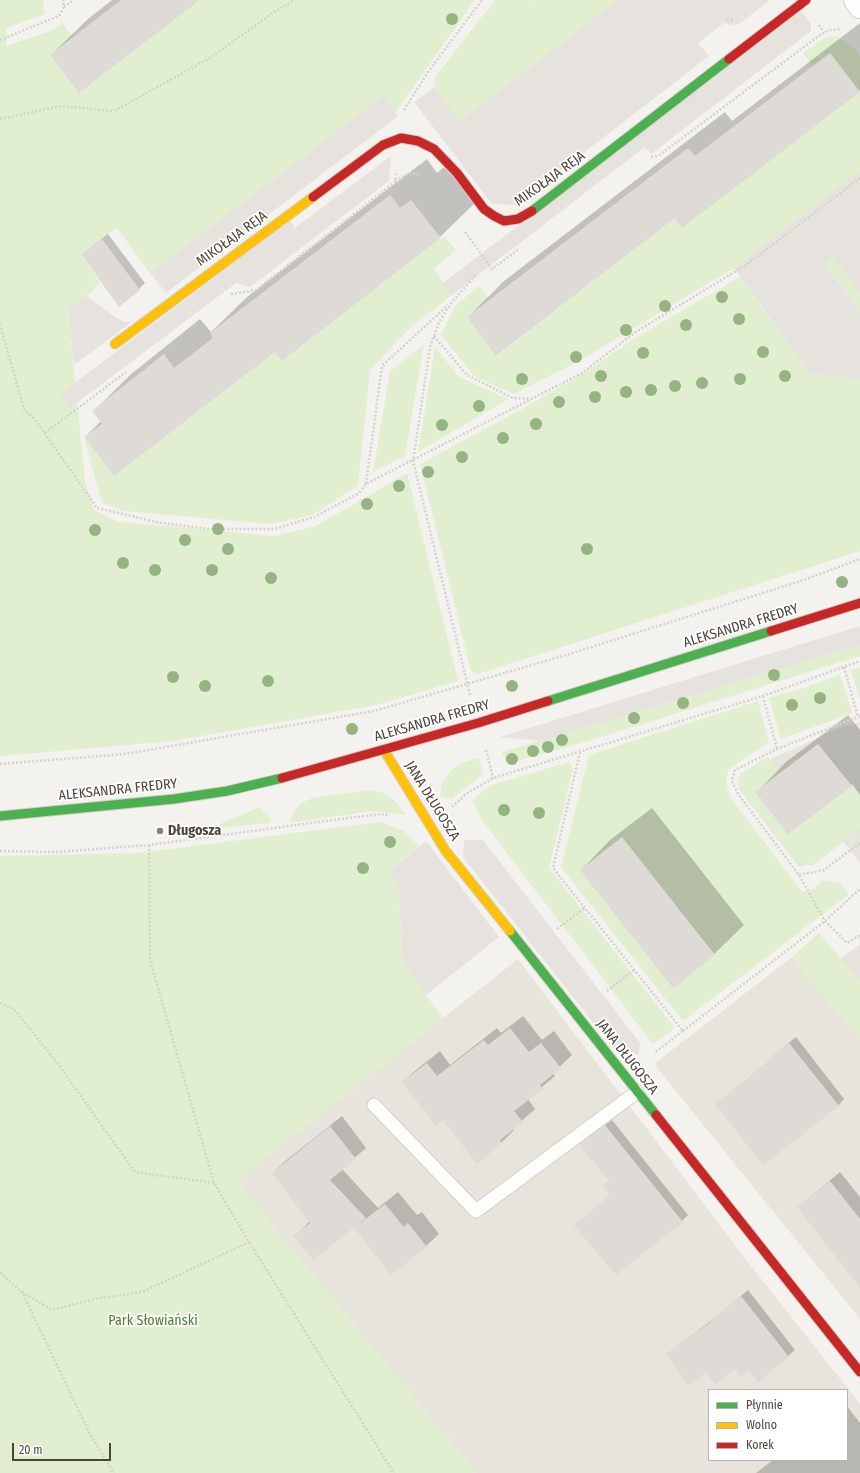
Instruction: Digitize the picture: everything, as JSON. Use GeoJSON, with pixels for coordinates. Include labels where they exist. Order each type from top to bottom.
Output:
{"type":"FeatureCollection","features":[{"type":"Feature","properties":{"kind":"street","name":"MIKOŁAJA REJA"},"geometry":{"type":"LineString","coordinates":[[115,344],[383,145],[401,138],[418,141],[434,149],[457,173],[484,209],[494,216],[504,221],[518,219],[533,211],[806,0]]}},
{"type":"Feature","properties":{"kind":"street"},"geometry":{"type":"LineString","coordinates":[[855,0],[860,7]]}},
{"type":"Feature","properties":{"kind":"street","name":"ALEKSANDRA FREDRY"},"geometry":{"type":"LineString","coordinates":[[0,816],[227,791],[281,778],[478,724],[860,603]]}},
{"type":"Feature","properties":{"kind":"street","name":"JANA DŁUGOSZA"},"geometry":{"type":"LineString","coordinates":[[384,750],[445,850],[860,1372]]}},
{"type":"Feature","properties":{"kind":"lane"},"geometry":{"type":"LineString","coordinates":[[374,1105],[476,1211],[637,1092]]}},
{"type":"Feature","properties":{"kind":"path"},"geometry":{"type":"LineString","coordinates":[[63,0],[64,8]]}},
{"type":"Feature","properties":{"kind":"path"},"geometry":{"type":"LineString","coordinates":[[0,40],[59,16],[64,8],[74,0]]}},
{"type":"Feature","properties":{"kind":"path"},"geometry":{"type":"LineString","coordinates":[[0,119],[61,106],[114,110],[210,58],[274,12],[295,0]]}},
{"type":"Feature","properties":{"kind":"path"},"geometry":{"type":"LineString","coordinates":[[0,324],[24,409],[36,421],[97,508],[161,523],[209,529],[274,529],[314,517],[358,494],[366,484],[582,373],[634,333],[746,265],[860,178]]}},
{"type":"Feature","properties":{"kind":"path"},"geometry":{"type":"LineString","coordinates":[[366,484],[382,366],[452,302],[476,275]]}},
{"type":"Feature","properties":{"kind":"path"},"geometry":{"type":"LineString","coordinates":[[452,302],[439,322],[430,347],[413,461],[468,685],[493,778]]}},
{"type":"Feature","properties":{"kind":"path"},"geometry":{"type":"LineString","coordinates":[[434,336],[467,375],[513,398],[531,399]]}},
{"type":"Feature","properties":{"kind":"path"},"geometry":{"type":"LineString","coordinates":[[0,764],[133,752],[374,711],[468,685],[804,580],[860,560]]}},
{"type":"Feature","properties":{"kind":"path"},"geometry":{"type":"LineString","coordinates":[[844,667],[859,717],[778,749],[736,770],[732,781],[738,794],[799,874],[825,920],[847,943],[860,935]]}},
{"type":"Feature","properties":{"kind":"path"},"geometry":{"type":"LineString","coordinates":[[762,696],[778,749]]}},
{"type":"Feature","properties":{"kind":"path"},"geometry":{"type":"LineString","coordinates":[[580,752],[553,868],[683,1031]]}},
{"type":"Feature","properties":{"kind":"path"},"geometry":{"type":"LineString","coordinates":[[799,874],[824,870],[860,843]]}},
{"type":"Feature","properties":{"kind":"path"},"geometry":{"type":"LineString","coordinates":[[149,845],[150,960],[214,1183],[249,1242],[394,1473]]}},
{"type":"Feature","properties":{"kind":"path"},"geometry":{"type":"LineString","coordinates":[[654,1053],[825,920],[860,889]]}},
{"type":"Feature","properties":{"kind":"path"},"geometry":{"type":"LineString","coordinates":[[557,929],[584,908]]}},
{"type":"Feature","properties":{"kind":"path"},"geometry":{"type":"LineString","coordinates":[[607,991],[634,970]]}},
{"type":"Feature","properties":{"kind":"path"},"geometry":{"type":"LineString","coordinates":[[0,1003],[14,1009],[88,1105],[135,1172],[214,1183]]}},
{"type":"Feature","properties":{"kind":"path"},"geometry":{"type":"LineString","coordinates":[[0,1273],[22,1292],[52,1310],[94,1299],[142,1292],[249,1242]]}},
{"type":"Feature","properties":{"kind":"path"},"geometry":{"type":"LineString","coordinates":[[22,1292],[90,1434],[114,1473]]}},
{"type":"Feature","properties":{"kind":"shaded area"},"geometry":{"type":"Polygon","coordinates":[[[618,0],[770,0],[739,24],[730,25],[724,23],[698,43],[709,56],[516,205],[492,204],[414,102],[434,87],[460,121],[618,0]]]}},
{"type":"Feature","properties":{"kind":"shaded area"},"geometry":{"type":"Polygon","coordinates":[[[800,10],[811,24],[811,31],[651,154],[645,147],[452,295],[443,283],[800,10]]]}},
{"type":"Feature","properties":{"kind":"shaded area"},"geometry":{"type":"Polygon","coordinates":[[[383,96],[398,116],[166,293],[150,273],[383,96]]]}},
{"type":"Feature","properties":{"kind":"shaded area"},"geometry":{"type":"Polygon","coordinates":[[[391,156],[389,181],[250,287],[236,283],[70,408],[60,394],[290,221],[295,228],[391,156]]]}},
{"type":"Feature","properties":{"kind":"shaded area"},"geometry":{"type":"Polygon","coordinates":[[[860,171],[860,293],[832,256],[824,265],[860,312],[860,380],[810,373],[734,268],[860,171]]]}},
{"type":"Feature","properties":{"kind":"shaded area"},"geometry":{"type":"Polygon","coordinates":[[[87,296],[118,319],[125,322],[133,321],[74,365],[68,309],[87,296]]]}},
{"type":"Feature","properties":{"kind":"shaded area"},"geometry":{"type":"Polygon","coordinates":[[[860,626],[860,645],[540,741],[500,737],[860,626]]]}},
{"type":"Feature","properties":{"kind":"shaded area"},"geometry":{"type":"Polygon","coordinates":[[[860,722],[860,863],[842,840],[811,864],[799,867],[739,789],[747,770],[837,729],[860,722]]]}},
{"type":"Feature","properties":{"kind":"shaded area"},"geometry":{"type":"Polygon","coordinates":[[[464,840],[483,840],[640,1043],[639,1055],[618,1054],[463,857],[464,840]]]}},
{"type":"Feature","properties":{"kind":"shaded area"},"geometry":{"type":"Polygon","coordinates":[[[426,841],[499,937],[426,995],[403,964],[398,884],[389,872],[426,841]]]}},
{"type":"Feature","properties":{"kind":"shaded area"},"geometry":{"type":"Polygon","coordinates":[[[860,944],[860,981],[840,959],[860,944]]]}},
{"type":"Feature","properties":{"kind":"shaded area"},"geometry":{"type":"Polygon","coordinates":[[[792,957],[860,1041],[860,1319],[654,1064],[792,957]]]}},
{"type":"Feature","properties":{"kind":"shaded area"},"geometry":{"type":"Polygon","coordinates":[[[518,959],[744,1257],[860,1404],[860,1473],[476,1473],[236,1181],[518,959]]]}},
{"type":"Feature","properties":{"kind":"green space"},"geometry":{"type":"Polygon","coordinates":[[[0,0],[43,0],[45,14],[6,28],[7,46],[48,32],[62,23],[73,37],[50,55],[79,93],[200,0],[475,0],[395,113],[383,96],[150,273],[117,228],[81,254],[100,283],[87,296],[68,309],[85,481],[94,510],[119,522],[274,536],[316,526],[407,473],[458,681],[376,705],[173,741],[0,756],[0,0]]]}},
{"type":"Feature","properties":{"kind":"green space"},"geometry":{"type":"Polygon","coordinates":[[[495,0],[529,0],[530,2],[533,0],[618,0],[460,121],[434,87],[436,76],[495,0]]]}},
{"type":"Feature","properties":{"kind":"green space"},"geometry":{"type":"Polygon","coordinates":[[[836,36],[856,50],[860,56],[860,92],[830,53],[813,67],[803,53],[824,38],[836,36]]]}},
{"type":"Feature","properties":{"kind":"green space"},"geometry":{"type":"Polygon","coordinates":[[[860,92],[860,171],[734,268],[579,361],[514,394],[474,376],[441,335],[455,306],[479,286],[489,299],[467,317],[497,356],[675,218],[682,227],[860,92]]]}},
{"type":"Feature","properties":{"kind":"green space"},"geometry":{"type":"Polygon","coordinates":[[[444,236],[456,250],[434,269],[452,295],[410,328],[370,370],[358,486],[312,515],[271,524],[124,511],[102,503],[84,437],[114,476],[275,352],[282,361],[444,236]]]}},
{"type":"Feature","properties":{"kind":"green space"},"geometry":{"type":"Polygon","coordinates":[[[832,256],[860,293],[860,312],[824,265],[809,261],[832,256]]]}},
{"type":"Feature","properties":{"kind":"green space"},"geometry":{"type":"Polygon","coordinates":[[[740,277],[810,373],[860,380],[860,551],[478,674],[471,671],[420,464],[524,408],[585,372],[640,335],[740,277]]]}},
{"type":"Feature","properties":{"kind":"green space"},"geometry":{"type":"Polygon","coordinates":[[[424,344],[405,456],[373,472],[390,371],[424,344]]]}},
{"type":"Feature","properties":{"kind":"green space"},"geometry":{"type":"Polygon","coordinates":[[[435,347],[459,377],[508,399],[418,452],[435,347]]]}},
{"type":"Feature","properties":{"kind":"green space"},"geometry":{"type":"Polygon","coordinates":[[[860,645],[860,656],[588,741],[510,763],[506,763],[502,752],[860,645]]]}},
{"type":"Feature","properties":{"kind":"green space"},"geometry":{"type":"Polygon","coordinates":[[[860,667],[860,700],[851,670],[860,667]]]}},
{"type":"Feature","properties":{"kind":"green space"},"geometry":{"type":"Polygon","coordinates":[[[840,675],[852,713],[781,739],[769,698],[804,688],[840,675]]]}},
{"type":"Feature","properties":{"kind":"green space"},"geometry":{"type":"Polygon","coordinates":[[[758,701],[769,742],[729,769],[726,778],[727,787],[732,800],[802,891],[809,892],[824,880],[840,883],[849,894],[683,1021],[561,867],[589,755],[758,701]]]}},
{"type":"Feature","properties":{"kind":"green space"},"geometry":{"type":"Polygon","coordinates":[[[768,757],[780,773],[756,792],[788,834],[851,786],[860,796],[860,829],[812,866],[797,862],[739,789],[737,779],[742,773],[768,757]]]}},
{"type":"Feature","properties":{"kind":"green space"},"geometry":{"type":"Polygon","coordinates":[[[479,758],[483,774],[452,799],[440,797],[441,785],[450,771],[464,762],[479,758]]]}},
{"type":"Feature","properties":{"kind":"green space"},"geometry":{"type":"Polygon","coordinates":[[[569,762],[573,769],[549,868],[675,1028],[653,1044],[481,819],[472,800],[492,785],[569,762]]]}},
{"type":"Feature","properties":{"kind":"green space"},"geometry":{"type":"Polygon","coordinates":[[[370,790],[383,793],[395,801],[406,815],[372,811],[290,823],[293,812],[300,804],[312,798],[370,790]]]}},
{"type":"Feature","properties":{"kind":"green space"},"geometry":{"type":"Polygon","coordinates":[[[260,807],[269,816],[270,823],[208,829],[260,807]]]}},
{"type":"Feature","properties":{"kind":"green space","name":"Park Słowiański"},"geometry":{"type":"Polygon","coordinates":[[[381,822],[404,831],[419,846],[389,872],[398,884],[403,964],[443,1018],[237,1181],[476,1473],[0,1473],[0,856],[138,853],[381,822]]]}},
{"type":"Feature","properties":{"kind":"green space"},"geometry":{"type":"Polygon","coordinates":[[[819,933],[860,981],[860,1041],[792,957],[819,933]]]}},
{"type":"Feature","properties":{"kind":"building"},"geometry":{"type":"Polygon","coordinates":[[[121,0],[200,0],[79,93],[50,55],[121,0]]]}},
{"type":"Feature","properties":{"kind":"building"},"geometry":{"type":"Polygon","coordinates":[[[830,53],[860,92],[682,228],[675,218],[496,356],[467,317],[688,148],[695,156],[830,53]]]}},
{"type":"Feature","properties":{"kind":"building"},"geometry":{"type":"Polygon","coordinates":[[[390,195],[400,208],[411,200],[441,238],[282,361],[275,352],[114,476],[84,437],[102,424],[92,411],[164,354],[174,368],[213,338],[210,333],[390,195]]]}},
{"type":"Feature","properties":{"kind":"building"},"geometry":{"type":"Polygon","coordinates":[[[102,239],[140,290],[119,307],[81,254],[102,239]]]}},
{"type":"Feature","properties":{"kind":"building"},"geometry":{"type":"Polygon","coordinates":[[[818,744],[852,786],[788,834],[755,792],[818,744]]]}},
{"type":"Feature","properties":{"kind":"building"},"geometry":{"type":"Polygon","coordinates":[[[622,837],[715,955],[673,988],[580,870],[622,837]]]}},
{"type":"Feature","properties":{"kind":"building"},"geometry":{"type":"Polygon","coordinates":[[[510,1028],[529,1052],[541,1043],[561,1068],[540,1085],[543,1089],[514,1111],[523,1122],[500,1140],[502,1143],[477,1164],[443,1120],[436,1126],[402,1082],[427,1063],[437,1076],[484,1040],[488,1045],[510,1028]]]}},
{"type":"Feature","properties":{"kind":"building"},"geometry":{"type":"Polygon","coordinates":[[[789,1043],[839,1106],[763,1165],[715,1104],[770,1061],[768,1059],[789,1043]]]}},
{"type":"Feature","properties":{"kind":"building"},"geometry":{"type":"Polygon","coordinates":[[[605,1125],[683,1222],[616,1275],[574,1226],[610,1195],[603,1186],[609,1181],[579,1144],[605,1125]]]}},
{"type":"Feature","properties":{"kind":"building"},"geometry":{"type":"Polygon","coordinates":[[[330,1126],[356,1159],[330,1180],[366,1218],[313,1260],[293,1236],[310,1223],[272,1173],[330,1126]]]}},
{"type":"Feature","properties":{"kind":"building"},"geometry":{"type":"Polygon","coordinates":[[[830,1181],[860,1219],[860,1288],[797,1207],[830,1181]]]}},
{"type":"Feature","properties":{"kind":"building"},"geometry":{"type":"Polygon","coordinates":[[[385,1204],[404,1227],[408,1223],[427,1247],[391,1275],[354,1228],[385,1204]]]}},
{"type":"Feature","properties":{"kind":"building"},"geometry":{"type":"Polygon","coordinates":[[[741,1296],[789,1357],[758,1382],[749,1371],[740,1378],[734,1369],[715,1385],[706,1373],[689,1386],[666,1354],[711,1322],[709,1321],[741,1296]]]}},
{"type":"Feature","properties":{"kind":"traffic: fast"},"geometry":{"type":"LineString","coordinates":[[532,211],[729,59]]}},
{"type":"Feature","properties":{"kind":"traffic: fast"},"geometry":{"type":"LineString","coordinates":[[548,701],[771,631]]}},
{"type":"Feature","properties":{"kind":"traffic: fast"},"geometry":{"type":"LineString","coordinates":[[0,816],[174,799],[227,791],[282,778]]}},
{"type":"Feature","properties":{"kind":"traffic: fast"},"geometry":{"type":"LineString","coordinates":[[510,931],[656,1115]]}},
{"type":"Feature","properties":{"kind":"traffic: slow"},"geometry":{"type":"LineString","coordinates":[[115,344],[313,197]]}},
{"type":"Feature","properties":{"kind":"traffic: slow"},"geometry":{"type":"LineString","coordinates":[[384,750],[445,850],[510,931]]}},
{"type":"Feature","properties":{"kind":"traffic: jam"},"geometry":{"type":"LineString","coordinates":[[729,59],[806,0]]}},
{"type":"Feature","properties":{"kind":"traffic: jam"},"geometry":{"type":"LineString","coordinates":[[313,197],[383,145],[401,138],[418,141],[434,149],[457,173],[484,209],[494,216],[504,221],[518,219],[532,211]]}},
{"type":"Feature","properties":{"kind":"traffic: jam"},"geometry":{"type":"LineString","coordinates":[[771,631],[860,603]]}},
{"type":"Feature","properties":{"kind":"traffic: jam"},"geometry":{"type":"LineString","coordinates":[[282,778],[478,723],[548,701]]}},
{"type":"Feature","properties":{"kind":"traffic: jam"},"geometry":{"type":"LineString","coordinates":[[656,1115],[860,1372]]}},
{"type":"Feature","properties":{"kind":"place","name":"Długosza"},"geometry":{"type":"Point","coordinates":[160,831]}}]}
